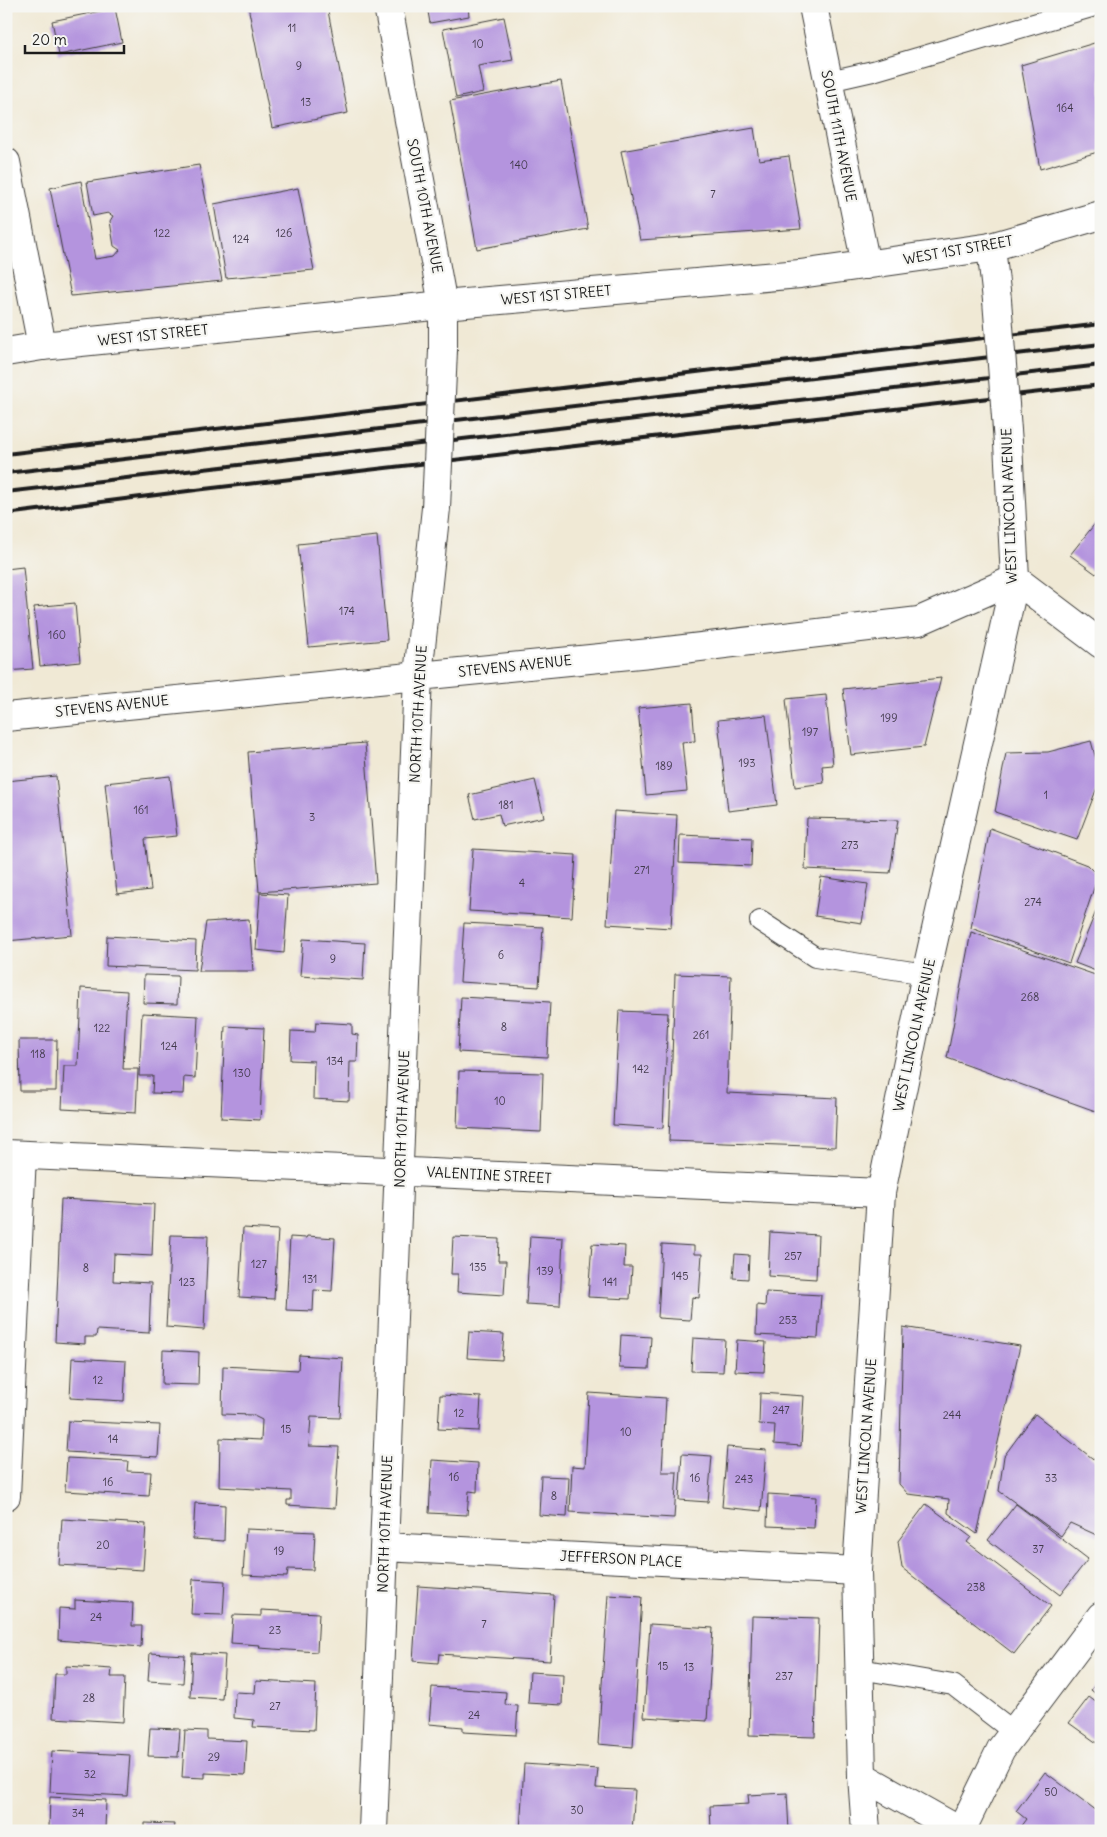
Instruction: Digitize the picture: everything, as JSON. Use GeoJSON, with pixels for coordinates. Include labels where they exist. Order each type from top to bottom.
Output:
{"type":"FeatureCollection","features":[{"type":"Feature","properties":{"kind":"street","name":"SOUTH 10TH AVENUE"},"geometry":{"type":"LineString","coordinates":[[388,6],[443,305],[440,408]]}},
{"type":"Feature","properties":{"kind":"street","name":"SOUTH 11TH AVENUE"},"geometry":{"type":"LineString","coordinates":[[813,6],[866,265]]}},
{"type":"Feature","properties":{"kind":"street"},"geometry":{"type":"LineString","coordinates":[[6,162],[42,346]]}},
{"type":"Feature","properties":{"kind":"street","name":"WEST 1ST STREET"},"geometry":{"type":"LineString","coordinates":[[6,352],[42,346],[443,305],[800,274],[991,247],[1101,215]]}},
{"type":"Feature","properties":{"kind":"street","name":"WEST LINCOLN AVENUE"},"geometry":{"type":"LineString","coordinates":[[866,1831],[862,1776],[857,1571],[881,1193],[926,974],[1015,579],[1008,443],[991,247]]}},
{"type":"Feature","properties":{"kind":"street","name":"NORTH 10TH AVENUE"},"geometry":{"type":"LineString","coordinates":[[373,1831],[418,675],[436,508],[440,408]]}},
{"type":"Feature","properties":{"kind":"street"},"geometry":{"type":"LineString","coordinates":[[1015,579],[1101,644]]}},
{"type":"Feature","properties":{"kind":"street","name":"STEVENS AVENUE"},"geometry":{"type":"LineString","coordinates":[[6,717],[650,653],[919,620],[1015,579]]}},
{"type":"Feature","properties":{"kind":"street"},"geometry":{"type":"LineString","coordinates":[[6,1496],[14,1154]]}},
{"type":"Feature","properties":{"kind":"street","name":"VALENTINE STREET"},"geometry":{"type":"LineString","coordinates":[[14,1154],[881,1193]]}},
{"type":"Feature","properties":{"kind":"street","name":"JEFFERSON PLACE"},"geometry":{"type":"LineString","coordinates":[[384,1547],[857,1571]]}},
{"type":"Feature","properties":{"kind":"street"},"geometry":{"type":"LineString","coordinates":[[862,1776],[961,1831],[1002,1749],[1101,1616]]}},
{"type":"Feature","properties":{"kind":"lane"},"geometry":{"type":"LineString","coordinates":[[829,80],[873,71],[1096,6]]}},
{"type":"Feature","properties":{"kind":"lane"},"geometry":{"type":"LineString","coordinates":[[760,921],[815,957],[926,974]]}},
{"type":"Feature","properties":{"kind":"lane"},"geometry":{"type":"LineString","coordinates":[[860,1668],[953,1685],[1014,1732]]}},
{"type":"Feature","properties":{"kind":"building"},"geometry":{"type":"Polygon","coordinates":[[[248,6],[327,6],[348,113],[272,128],[248,6]]]}},
{"type":"Feature","properties":{"kind":"building"},"geometry":{"type":"Polygon","coordinates":[[[427,6],[468,6],[469,16],[430,23],[427,6]]]}},
{"type":"Feature","properties":{"kind":"building"},"geometry":{"type":"Polygon","coordinates":[[[115,8],[122,42],[59,55],[52,21],[115,8]]]}},
{"type":"Feature","properties":{"kind":"building"},"geometry":{"type":"Polygon","coordinates":[[[504,17],[513,60],[478,66],[483,92],[456,98],[443,29],[504,17]]]}},
{"type":"Feature","properties":{"kind":"building"},"geometry":{"type":"Polygon","coordinates":[[[1101,41],[1101,151],[1040,169],[1021,65],[1101,41]]]}},
{"type":"Feature","properties":{"kind":"building"},"geometry":{"type":"Polygon","coordinates":[[[561,81],[588,229],[477,249],[450,101],[561,81]]]}},
{"type":"Feature","properties":{"kind":"building"},"geometry":{"type":"Polygon","coordinates":[[[754,128],[759,160],[789,156],[801,229],[640,240],[621,151],[754,128]]]}},
{"type":"Feature","properties":{"kind":"building"},"geometry":{"type":"Polygon","coordinates":[[[199,165],[222,281],[71,296],[50,188],[81,181],[95,259],[115,256],[120,250],[114,246],[110,221],[113,216],[108,213],[93,216],[87,182],[199,165]]]}},
{"type":"Feature","properties":{"kind":"building"},"geometry":{"type":"Polygon","coordinates":[[[298,188],[314,270],[226,278],[214,204],[298,188]]]}},
{"type":"Feature","properties":{"kind":"building"},"geometry":{"type":"Polygon","coordinates":[[[1101,516],[1101,569],[1096,574],[1070,555],[1101,516]]]}},
{"type":"Feature","properties":{"kind":"building"},"geometry":{"type":"Polygon","coordinates":[[[377,536],[387,640],[309,647],[298,544],[377,536]]]}},
{"type":"Feature","properties":{"kind":"building"},"geometry":{"type":"Polygon","coordinates":[[[23,567],[33,669],[6,671],[6,569],[23,567]]]}},
{"type":"Feature","properties":{"kind":"building"},"geometry":{"type":"Polygon","coordinates":[[[75,603],[80,662],[40,666],[34,607],[75,603]]]}},
{"type":"Feature","properties":{"kind":"building"},"geometry":{"type":"Polygon","coordinates":[[[941,678],[924,747],[851,755],[843,689],[941,678]]]}},
{"type":"Feature","properties":{"kind":"building"},"geometry":{"type":"Polygon","coordinates":[[[826,695],[833,765],[822,766],[824,783],[795,787],[786,699],[826,695]]]}},
{"type":"Feature","properties":{"kind":"building"},"geometry":{"type":"Polygon","coordinates":[[[692,703],[695,741],[682,742],[687,791],[646,795],[638,708],[692,703]]]}},
{"type":"Feature","properties":{"kind":"building"},"geometry":{"type":"Polygon","coordinates":[[[766,715],[777,805],[728,811],[718,720],[766,715]]]}},
{"type":"Feature","properties":{"kind":"building"},"geometry":{"type":"Polygon","coordinates":[[[1091,741],[1101,777],[1077,840],[995,812],[1006,753],[1048,752],[1091,741]]]}},
{"type":"Feature","properties":{"kind":"building"},"geometry":{"type":"Polygon","coordinates":[[[365,743],[376,883],[259,892],[248,752],[365,743]]]}},
{"type":"Feature","properties":{"kind":"building"},"geometry":{"type":"Polygon","coordinates":[[[56,776],[72,935],[6,941],[6,886],[8,886],[6,864],[6,781],[56,776]]]}},
{"type":"Feature","properties":{"kind":"building"},"geometry":{"type":"Polygon","coordinates":[[[170,776],[177,836],[145,839],[151,890],[117,894],[105,783],[170,776]]]}},
{"type":"Feature","properties":{"kind":"building"},"geometry":{"type":"Polygon","coordinates":[[[535,780],[544,817],[502,826],[499,814],[475,819],[469,795],[535,780]]]}},
{"type":"Feature","properties":{"kind":"building"},"geometry":{"type":"Polygon","coordinates":[[[614,811],[677,815],[671,928],[607,924],[614,811]]]}},
{"type":"Feature","properties":{"kind":"building"},"geometry":{"type":"Polygon","coordinates":[[[807,818],[898,820],[890,873],[805,869],[807,818]]]}},
{"type":"Feature","properties":{"kind":"building"},"geometry":{"type":"Polygon","coordinates":[[[990,828],[1087,865],[1098,876],[1069,963],[971,928],[990,828]]]}},
{"type":"Feature","properties":{"kind":"building"},"geometry":{"type":"Polygon","coordinates":[[[680,835],[752,838],[751,866],[679,863],[680,835]]]}},
{"type":"Feature","properties":{"kind":"building"},"geometry":{"type":"Polygon","coordinates":[[[473,849],[576,855],[572,917],[469,911],[473,849]]]}},
{"type":"Feature","properties":{"kind":"building"},"geometry":{"type":"Polygon","coordinates":[[[821,877],[868,884],[862,923],[815,916],[821,877]]]}},
{"type":"Feature","properties":{"kind":"building"},"geometry":{"type":"Polygon","coordinates":[[[260,893],[288,895],[284,953],[256,950],[260,893]]]}},
{"type":"Feature","properties":{"kind":"building"},"geometry":{"type":"Polygon","coordinates":[[[1101,899],[1101,973],[1075,963],[1101,899]]]}},
{"type":"Feature","properties":{"kind":"building"},"geometry":{"type":"Polygon","coordinates":[[[249,919],[253,971],[199,971],[206,922],[249,919]]]}},
{"type":"Feature","properties":{"kind":"building"},"geometry":{"type":"Polygon","coordinates":[[[464,923],[543,927],[539,987],[460,982],[464,923]]]}},
{"type":"Feature","properties":{"kind":"building"},"geometry":{"type":"Polygon","coordinates":[[[971,932],[1101,977],[1101,1113],[947,1058],[971,932]]]}},
{"type":"Feature","properties":{"kind":"building"},"geometry":{"type":"Polygon","coordinates":[[[107,936],[196,941],[195,970],[106,966],[107,936]]]}},
{"type":"Feature","properties":{"kind":"building"},"geometry":{"type":"Polygon","coordinates":[[[303,939],[365,943],[363,980],[300,976],[303,939]]]}},
{"type":"Feature","properties":{"kind":"building"},"geometry":{"type":"Polygon","coordinates":[[[675,974],[731,976],[727,1093],[837,1098],[835,1147],[669,1141],[675,974]]]}},
{"type":"Feature","properties":{"kind":"building"},"geometry":{"type":"Polygon","coordinates":[[[144,975],[178,976],[177,1004],[143,1003],[144,975]]]}},
{"type":"Feature","properties":{"kind":"building"},"geometry":{"type":"Polygon","coordinates":[[[81,988],[127,991],[123,1069],[138,1069],[136,1113],[62,1109],[64,1066],[78,1066],[81,988]]]}},
{"type":"Feature","properties":{"kind":"building"},"geometry":{"type":"Polygon","coordinates":[[[461,997],[550,1002],[547,1057],[458,1052],[461,997]]]}},
{"type":"Feature","properties":{"kind":"building"},"geometry":{"type":"Polygon","coordinates":[[[619,1011],[668,1013],[663,1128],[613,1125],[619,1011]]]}},
{"type":"Feature","properties":{"kind":"building"},"geometry":{"type":"Polygon","coordinates":[[[142,1013],[198,1016],[195,1078],[184,1077],[183,1094],[152,1093],[153,1076],[139,1076],[142,1013]]]}},
{"type":"Feature","properties":{"kind":"building"},"geometry":{"type":"Polygon","coordinates":[[[316,1022],[352,1024],[352,1034],[358,1035],[357,1062],[350,1062],[349,1101],[313,1099],[314,1061],[290,1060],[291,1031],[315,1032],[316,1022]]]}},
{"type":"Feature","properties":{"kind":"building"},"geometry":{"type":"Polygon","coordinates":[[[225,1026],[264,1028],[260,1120],[221,1118],[225,1026]]]}},
{"type":"Feature","properties":{"kind":"building"},"geometry":{"type":"Polygon","coordinates":[[[19,1040],[57,1040],[56,1091],[20,1091],[19,1040]]]}},
{"type":"Feature","properties":{"kind":"building"},"geometry":{"type":"Polygon","coordinates":[[[459,1071],[543,1073],[541,1132],[457,1128],[459,1071]]]}},
{"type":"Feature","properties":{"kind":"building"},"geometry":{"type":"Polygon","coordinates":[[[61,1199],[154,1204],[152,1256],[114,1254],[113,1281],[151,1283],[149,1333],[97,1330],[96,1337],[85,1337],[85,1344],[55,1342],[61,1199]]]}},
{"type":"Feature","properties":{"kind":"building"},"geometry":{"type":"Polygon","coordinates":[[[243,1228],[278,1230],[274,1299],[239,1297],[243,1228]]]}},
{"type":"Feature","properties":{"kind":"building"},"geometry":{"type":"Polygon","coordinates":[[[770,1232],[818,1235],[816,1279],[768,1276],[770,1232]]]}},
{"type":"Feature","properties":{"kind":"building"},"geometry":{"type":"Polygon","coordinates":[[[171,1235],[208,1236],[204,1330],[166,1327],[171,1235]]]}},
{"type":"Feature","properties":{"kind":"building"},"geometry":{"type":"Polygon","coordinates":[[[307,1236],[335,1238],[332,1291],[314,1290],[313,1311],[286,1310],[290,1237],[306,1238],[307,1236]]]}},
{"type":"Feature","properties":{"kind":"building"},"geometry":{"type":"Polygon","coordinates":[[[530,1236],[563,1238],[560,1306],[526,1304],[530,1236]]]}},
{"type":"Feature","properties":{"kind":"building"},"geometry":{"type":"Polygon","coordinates":[[[453,1237],[499,1239],[498,1261],[506,1261],[504,1295],[457,1292],[458,1274],[451,1274],[453,1237]]]}},
{"type":"Feature","properties":{"kind":"building"},"geometry":{"type":"Polygon","coordinates":[[[592,1244],[625,1246],[624,1267],[632,1267],[630,1299],[588,1297],[592,1244]]]}},
{"type":"Feature","properties":{"kind":"building"},"geometry":{"type":"Polygon","coordinates":[[[662,1244],[694,1246],[694,1254],[702,1254],[699,1298],[692,1297],[690,1320],[658,1318],[662,1244]]]}},
{"type":"Feature","properties":{"kind":"building"},"geometry":{"type":"Polygon","coordinates":[[[735,1254],[749,1255],[748,1279],[733,1278],[735,1254]]]}},
{"type":"Feature","properties":{"kind":"building"},"geometry":{"type":"Polygon","coordinates":[[[766,1292],[821,1295],[818,1338],[756,1335],[757,1305],[765,1306],[766,1292]]]}},
{"type":"Feature","properties":{"kind":"building"},"geometry":{"type":"Polygon","coordinates":[[[903,1327],[1020,1346],[977,1534],[948,1513],[949,1499],[908,1494],[899,1484],[903,1327]]]}},
{"type":"Feature","properties":{"kind":"building"},"geometry":{"type":"Polygon","coordinates":[[[469,1332],[504,1334],[502,1360],[467,1358],[469,1332]]]}},
{"type":"Feature","properties":{"kind":"building"},"geometry":{"type":"Polygon","coordinates":[[[621,1335],[651,1337],[649,1369],[619,1368],[621,1335]]]}},
{"type":"Feature","properties":{"kind":"building"},"geometry":{"type":"Polygon","coordinates":[[[693,1338],[725,1340],[723,1372],[691,1371],[693,1338]]]}},
{"type":"Feature","properties":{"kind":"building"},"geometry":{"type":"Polygon","coordinates":[[[737,1340],[766,1342],[764,1372],[735,1371],[737,1340]]]}},
{"type":"Feature","properties":{"kind":"building"},"geometry":{"type":"Polygon","coordinates":[[[163,1350],[199,1352],[198,1385],[162,1384],[163,1350]]]}},
{"type":"Feature","properties":{"kind":"building"},"geometry":{"type":"Polygon","coordinates":[[[299,1355],[343,1358],[340,1418],[311,1417],[309,1446],[339,1447],[335,1508],[287,1505],[287,1500],[291,1500],[291,1491],[219,1487],[220,1438],[261,1440],[262,1420],[252,1415],[222,1414],[223,1366],[298,1370],[299,1355]]]}},
{"type":"Feature","properties":{"kind":"building"},"geometry":{"type":"Polygon","coordinates":[[[72,1358],[126,1361],[124,1401],[70,1398],[72,1358]]]}},
{"type":"Feature","properties":{"kind":"building"},"geometry":{"type":"Polygon","coordinates":[[[589,1393],[666,1398],[662,1472],[677,1472],[674,1518],[570,1512],[572,1466],[585,1467],[589,1393]]]}},
{"type":"Feature","properties":{"kind":"building"},"geometry":{"type":"Polygon","coordinates":[[[760,1393],[804,1396],[801,1446],[774,1444],[775,1425],[759,1424],[760,1393]]]}},
{"type":"Feature","properties":{"kind":"building"},"geometry":{"type":"Polygon","coordinates":[[[440,1395],[481,1397],[479,1431],[438,1429],[440,1395]]]}},
{"type":"Feature","properties":{"kind":"building"},"geometry":{"type":"Polygon","coordinates":[[[1035,1414],[1101,1465],[1101,1537],[1070,1523],[1061,1536],[999,1491],[1004,1456],[1035,1414]]]}},
{"type":"Feature","properties":{"kind":"building"},"geometry":{"type":"Polygon","coordinates":[[[68,1421],[160,1425],[158,1457],[66,1452],[68,1421]]]}},
{"type":"Feature","properties":{"kind":"building"},"geometry":{"type":"Polygon","coordinates":[[[727,1447],[766,1450],[761,1511],[722,1507],[727,1447]]]}},
{"type":"Feature","properties":{"kind":"building"},"geometry":{"type":"Polygon","coordinates":[[[682,1454],[712,1456],[708,1502],[679,1500],[682,1454]]]}},
{"type":"Feature","properties":{"kind":"building"},"geometry":{"type":"Polygon","coordinates":[[[67,1458],[128,1461],[127,1471],[151,1472],[149,1496],[65,1491],[67,1458]]]}},
{"type":"Feature","properties":{"kind":"building"},"geometry":{"type":"Polygon","coordinates":[[[432,1460],[478,1463],[477,1492],[469,1491],[467,1515],[429,1513],[432,1460]]]}},
{"type":"Feature","properties":{"kind":"building"},"geometry":{"type":"Polygon","coordinates":[[[541,1476],[569,1477],[567,1517],[539,1515],[541,1476]]]}},
{"type":"Feature","properties":{"kind":"building"},"geometry":{"type":"Polygon","coordinates":[[[768,1494],[816,1497],[814,1528],[767,1526],[768,1494]]]}},
{"type":"Feature","properties":{"kind":"building"},"geometry":{"type":"Polygon","coordinates":[[[195,1503],[225,1505],[224,1541],[193,1539],[195,1503]]]}},
{"type":"Feature","properties":{"kind":"building"},"geometry":{"type":"Polygon","coordinates":[[[926,1504],[971,1537],[967,1542],[1051,1606],[1014,1654],[902,1568],[898,1541],[926,1504]]]}},
{"type":"Feature","properties":{"kind":"building"},"geometry":{"type":"Polygon","coordinates":[[[1016,1504],[1088,1559],[1060,1595],[988,1540],[1016,1504]]]}},
{"type":"Feature","properties":{"kind":"building"},"geometry":{"type":"Polygon","coordinates":[[[62,1519],[146,1524],[143,1570],[59,1565],[62,1519]]]}},
{"type":"Feature","properties":{"kind":"building"},"geometry":{"type":"Polygon","coordinates":[[[246,1529],[315,1532],[313,1570],[288,1569],[287,1577],[243,1575],[246,1529]]]}},
{"type":"Feature","properties":{"kind":"building"},"geometry":{"type":"Polygon","coordinates":[[[193,1579],[225,1581],[223,1615],[191,1614],[193,1579]]]}},
{"type":"Feature","properties":{"kind":"building"},"geometry":{"type":"Polygon","coordinates":[[[418,1586],[554,1595],[550,1661],[439,1654],[438,1663],[413,1661],[418,1586]]]}},
{"type":"Feature","properties":{"kind":"building"},"geometry":{"type":"Polygon","coordinates":[[[608,1595],[642,1597],[633,1747],[598,1744],[608,1595]]]}},
{"type":"Feature","properties":{"kind":"building"},"geometry":{"type":"Polygon","coordinates":[[[75,1600],[133,1603],[132,1626],[142,1626],[141,1647],[58,1640],[59,1608],[75,1609],[75,1600]]]}},
{"type":"Feature","properties":{"kind":"building"},"geometry":{"type":"Polygon","coordinates":[[[261,1610],[319,1613],[317,1652],[259,1648],[260,1645],[231,1643],[233,1615],[261,1616],[261,1610]]]}},
{"type":"Feature","properties":{"kind":"building"},"geometry":{"type":"Polygon","coordinates":[[[752,1616],[819,1618],[815,1737],[749,1735],[752,1616]]]}},
{"type":"Feature","properties":{"kind":"building"},"geometry":{"type":"Polygon","coordinates":[[[650,1624],[713,1628],[707,1721],[644,1717],[650,1624]]]}},
{"type":"Feature","properties":{"kind":"building"},"geometry":{"type":"Polygon","coordinates":[[[150,1653],[185,1655],[183,1683],[148,1681],[150,1653]]]}},
{"type":"Feature","properties":{"kind":"building"},"geometry":{"type":"Polygon","coordinates":[[[192,1653],[225,1655],[222,1699],[190,1697],[192,1653]]]}},
{"type":"Feature","properties":{"kind":"building"},"geometry":{"type":"Polygon","coordinates":[[[66,1666],[112,1669],[111,1677],[125,1677],[123,1722],[53,1718],[55,1674],[66,1674],[66,1666]]]}},
{"type":"Feature","properties":{"kind":"building"},"geometry":{"type":"Polygon","coordinates":[[[530,1672],[563,1674],[562,1705],[528,1703],[530,1672]]]}},
{"type":"Feature","properties":{"kind":"building"},"geometry":{"type":"Polygon","coordinates":[[[1101,1677],[1101,1698],[1091,1690],[1101,1677]]]}},
{"type":"Feature","properties":{"kind":"building"},"geometry":{"type":"Polygon","coordinates":[[[256,1681],[316,1684],[314,1730],[253,1727],[254,1720],[234,1718],[235,1692],[255,1693],[256,1681]]]}},
{"type":"Feature","properties":{"kind":"building"},"geometry":{"type":"Polygon","coordinates":[[[432,1687],[506,1692],[505,1705],[518,1706],[516,1735],[463,1732],[463,1727],[429,1724],[432,1687]]]}},
{"type":"Feature","properties":{"kind":"building"},"geometry":{"type":"Polygon","coordinates":[[[1089,1697],[1101,1706],[1101,1746],[1069,1723],[1089,1697]]]}},
{"type":"Feature","properties":{"kind":"building"},"geometry":{"type":"Polygon","coordinates":[[[150,1728],[180,1729],[178,1757],[148,1756],[150,1728]]]}},
{"type":"Feature","properties":{"kind":"building"},"geometry":{"type":"Polygon","coordinates":[[[185,1730],[207,1731],[207,1739],[247,1741],[245,1775],[205,1773],[205,1778],[182,1777],[185,1730]]]}},
{"type":"Feature","properties":{"kind":"building"},"geometry":{"type":"Polygon","coordinates":[[[52,1751],[130,1755],[127,1796],[50,1792],[52,1751]]]}},
{"type":"Feature","properties":{"kind":"building"},"geometry":{"type":"Polygon","coordinates":[[[524,1764],[598,1769],[596,1788],[635,1790],[632,1831],[520,1831],[524,1764]]]}},
{"type":"Feature","properties":{"kind":"building"},"geometry":{"type":"Polygon","coordinates":[[[1045,1772],[1101,1814],[1101,1831],[1017,1831],[1026,1819],[1016,1811],[1045,1772]]]}},
{"type":"Feature","properties":{"kind":"building"},"geometry":{"type":"Polygon","coordinates":[[[787,1793],[789,1831],[711,1831],[710,1806],[749,1804],[748,1795],[787,1793]]]}},
{"type":"Feature","properties":{"kind":"building"},"geometry":{"type":"Polygon","coordinates":[[[50,1797],[106,1800],[105,1830],[49,1827],[50,1797]]]}},
{"type":"Feature","properties":{"kind":"building"},"geometry":{"type":"Polygon","coordinates":[[[145,1823],[174,1824],[173,1831],[145,1831],[145,1823]]]}},
{"type":"Feature","properties":{"kind":"railway"},"geometry":{"type":"LineString","coordinates":[[6,454],[1101,324]]}},
{"type":"Feature","properties":{"kind":"railway"},"geometry":{"type":"LineString","coordinates":[[6,473],[1101,344]]}},
{"type":"Feature","properties":{"kind":"railway"},"geometry":{"type":"LineString","coordinates":[[6,492],[1101,365]]}},
{"type":"Feature","properties":{"kind":"railway"},"geometry":{"type":"LineString","coordinates":[[6,514],[204,489],[1101,385]]}}]}
